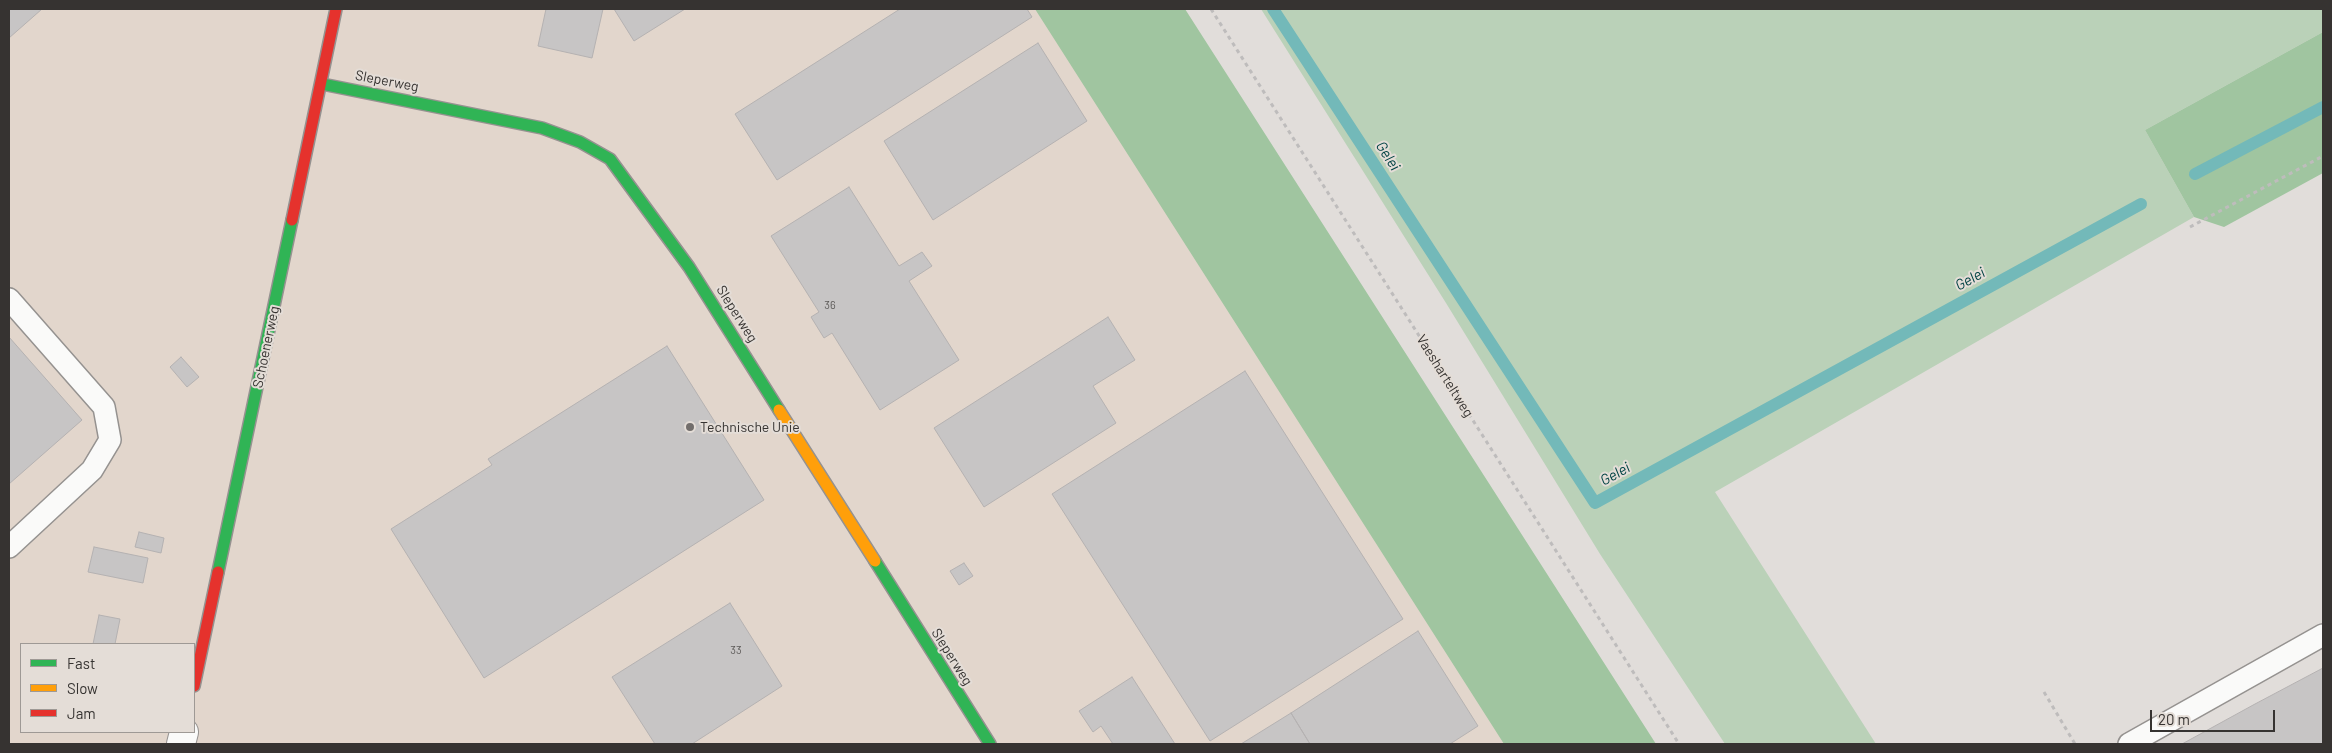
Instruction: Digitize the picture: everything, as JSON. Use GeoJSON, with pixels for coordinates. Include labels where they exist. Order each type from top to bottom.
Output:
{"type":"FeatureCollection","features":[{"type":"Feature","properties":{"kind":"street","name":"Schoenerweg"},"geometry":{"type":"LineString","coordinates":[[195,681],[322,84],[336,9]]}},
{"type":"Feature","properties":{"kind":"street","name":"Sleperweg"},"geometry":{"type":"LineString","coordinates":[[322,84],[542,128],[580,142],[610,159],[689,266],[990,744]]}},
{"type":"Feature","properties":{"kind":"lane"},"geometry":{"type":"LineString","coordinates":[[9,299],[104,407],[110,440],[92,470],[9,547]]}},
{"type":"Feature","properties":{"kind":"lane"},"geometry":{"type":"LineString","coordinates":[[2129,744],[2323,635]]}},
{"type":"Feature","properties":{"kind":"path","name":"Vaesharteltweg"},"geometry":{"type":"LineString","coordinates":[[1211,9],[1679,744]]}},
{"type":"Feature","properties":{"kind":"path"},"geometry":{"type":"LineString","coordinates":[[2190,227],[2323,156]]}},
{"type":"Feature","properties":{"kind":"path"},"geometry":{"type":"LineString","coordinates":[[2044,692],[2075,744]]}},
{"type":"Feature","properties":{"kind":"shaded area"},"geometry":{"type":"Polygon","coordinates":[[[9,9],[1185,9],[1640,744],[9,744],[9,9]]]}},
{"type":"Feature","properties":{"kind":"green space"},"geometry":{"type":"Polygon","coordinates":[[[1035,9],[1185,9],[1656,744],[1504,744],[1035,9]]]}},
{"type":"Feature","properties":{"kind":"green space"},"geometry":{"type":"Polygon","coordinates":[[[1261,9],[2323,9],[2323,32],[2145,130],[2194,217],[1715,492],[1876,744],[1725,744],[1600,554],[1446,303],[1261,9]]]}},
{"type":"Feature","properties":{"kind":"green space"},"geometry":{"type":"Polygon","coordinates":[[[2323,32],[2323,173],[2224,227],[2194,217],[2145,130],[2323,32]]]}},
{"type":"Feature","properties":{"kind":"building"},"geometry":{"type":"Polygon","coordinates":[[[9,9],[42,9],[9,38],[9,9]]]}},
{"type":"Feature","properties":{"kind":"building"},"geometry":{"type":"Polygon","coordinates":[[[546,9],[603,9],[592,58],[538,46],[546,9]]]}},
{"type":"Feature","properties":{"kind":"building"},"geometry":{"type":"Polygon","coordinates":[[[614,9],[685,9],[634,41],[614,9]]]}},
{"type":"Feature","properties":{"kind":"building"},"geometry":{"type":"Polygon","coordinates":[[[900,9],[1027,9],[1032,17],[777,180],[735,114],[900,9]]]}},
{"type":"Feature","properties":{"kind":"building"},"geometry":{"type":"Polygon","coordinates":[[[1038,43],[1087,121],[933,220],[884,141],[1038,43]]]}},
{"type":"Feature","properties":{"kind":"building"},"geometry":{"type":"Polygon","coordinates":[[[849,187],[899,266],[922,252],[932,266],[909,281],[959,360],[880,410],[832,333],[824,338],[811,317],[819,312],[771,236],[849,187]]]}},
{"type":"Feature","properties":{"kind":"building"},"geometry":{"type":"Polygon","coordinates":[[[1108,317],[1135,360],[1093,386],[1116,423],[984,507],[934,428],[1108,317]]]}},
{"type":"Feature","properties":{"kind":"building"},"geometry":{"type":"Polygon","coordinates":[[[9,337],[82,420],[9,484],[9,337]]]}},
{"type":"Feature","properties":{"kind":"building"},"geometry":{"type":"Polygon","coordinates":[[[667,346],[764,500],[484,678],[391,529],[492,465],[488,459],[667,346]]]}},
{"type":"Feature","properties":{"kind":"building"},"geometry":{"type":"Polygon","coordinates":[[[181,357],[199,377],[187,387],[170,367],[181,357]]]}},
{"type":"Feature","properties":{"kind":"building"},"geometry":{"type":"Polygon","coordinates":[[[1245,371],[1403,619],[1210,741],[1052,494],[1245,371]]]}},
{"type":"Feature","properties":{"kind":"building"},"geometry":{"type":"Polygon","coordinates":[[[139,532],[164,538],[161,553],[135,547],[139,532]]]}},
{"type":"Feature","properties":{"kind":"building"},"geometry":{"type":"Polygon","coordinates":[[[94,547],[148,558],[143,583],[88,572],[94,547]]]}},
{"type":"Feature","properties":{"kind":"building"},"geometry":{"type":"Polygon","coordinates":[[[964,563],[973,576],[959,585],[950,571],[964,563]]]}},
{"type":"Feature","properties":{"kind":"building"},"geometry":{"type":"Polygon","coordinates":[[[730,603],[782,686],[692,744],[655,744],[612,677],[730,603]]]}},
{"type":"Feature","properties":{"kind":"building"},"geometry":{"type":"Polygon","coordinates":[[[99,615],[120,619],[115,643],[93,643],[99,615]]]}},
{"type":"Feature","properties":{"kind":"building"},"geometry":{"type":"Polygon","coordinates":[[[1418,631],[1478,726],[1450,744],[1310,744],[1291,713],[1418,631]]]}},
{"type":"Feature","properties":{"kind":"building"},"geometry":{"type":"Polygon","coordinates":[[[2323,668],[2323,744],[2182,744],[2255,704],[2323,668]]]}},
{"type":"Feature","properties":{"kind":"building"},"geometry":{"type":"Polygon","coordinates":[[[1132,677],[1175,744],[1113,744],[1101,726],[1093,732],[1079,711],[1132,677]]]}},
{"type":"Feature","properties":{"kind":"building"},"geometry":{"type":"Polygon","coordinates":[[[1291,713],[1310,744],[1241,744],[1291,713]]]}},
{"type":"Feature","properties":{"kind":"waterway","name":"Gelei"},"geometry":{"type":"LineString","coordinates":[[1273,9],[1595,503],[2141,204]]}},
{"type":"Feature","properties":{"kind":"waterway","name":"Gelei"},"geometry":{"type":"LineString","coordinates":[[2195,174],[2323,107]]}},
{"type":"Feature","properties":{"kind":"traffic: fast"},"geometry":{"type":"LineString","coordinates":[[322,84],[542,128],[580,142],[610,159],[689,267],[779,410]]}},
{"type":"Feature","properties":{"kind":"traffic: fast"},"geometry":{"type":"LineString","coordinates":[[218,572],[292,220]]}},
{"type":"Feature","properties":{"kind":"traffic: fast"},"geometry":{"type":"LineString","coordinates":[[875,561],[990,744]]}},
{"type":"Feature","properties":{"kind":"traffic: slow"},"geometry":{"type":"LineString","coordinates":[[779,410],[875,561]]}},
{"type":"Feature","properties":{"kind":"traffic: jam"},"geometry":{"type":"LineString","coordinates":[[292,220],[336,9]]}},
{"type":"Feature","properties":{"kind":"traffic: jam"},"geometry":{"type":"LineString","coordinates":[[195,681],[218,572]]}},
{"type":"Feature","properties":{"kind":"place","name":"Technische Unie"},"geometry":{"type":"Point","coordinates":[690,427]}}]}
